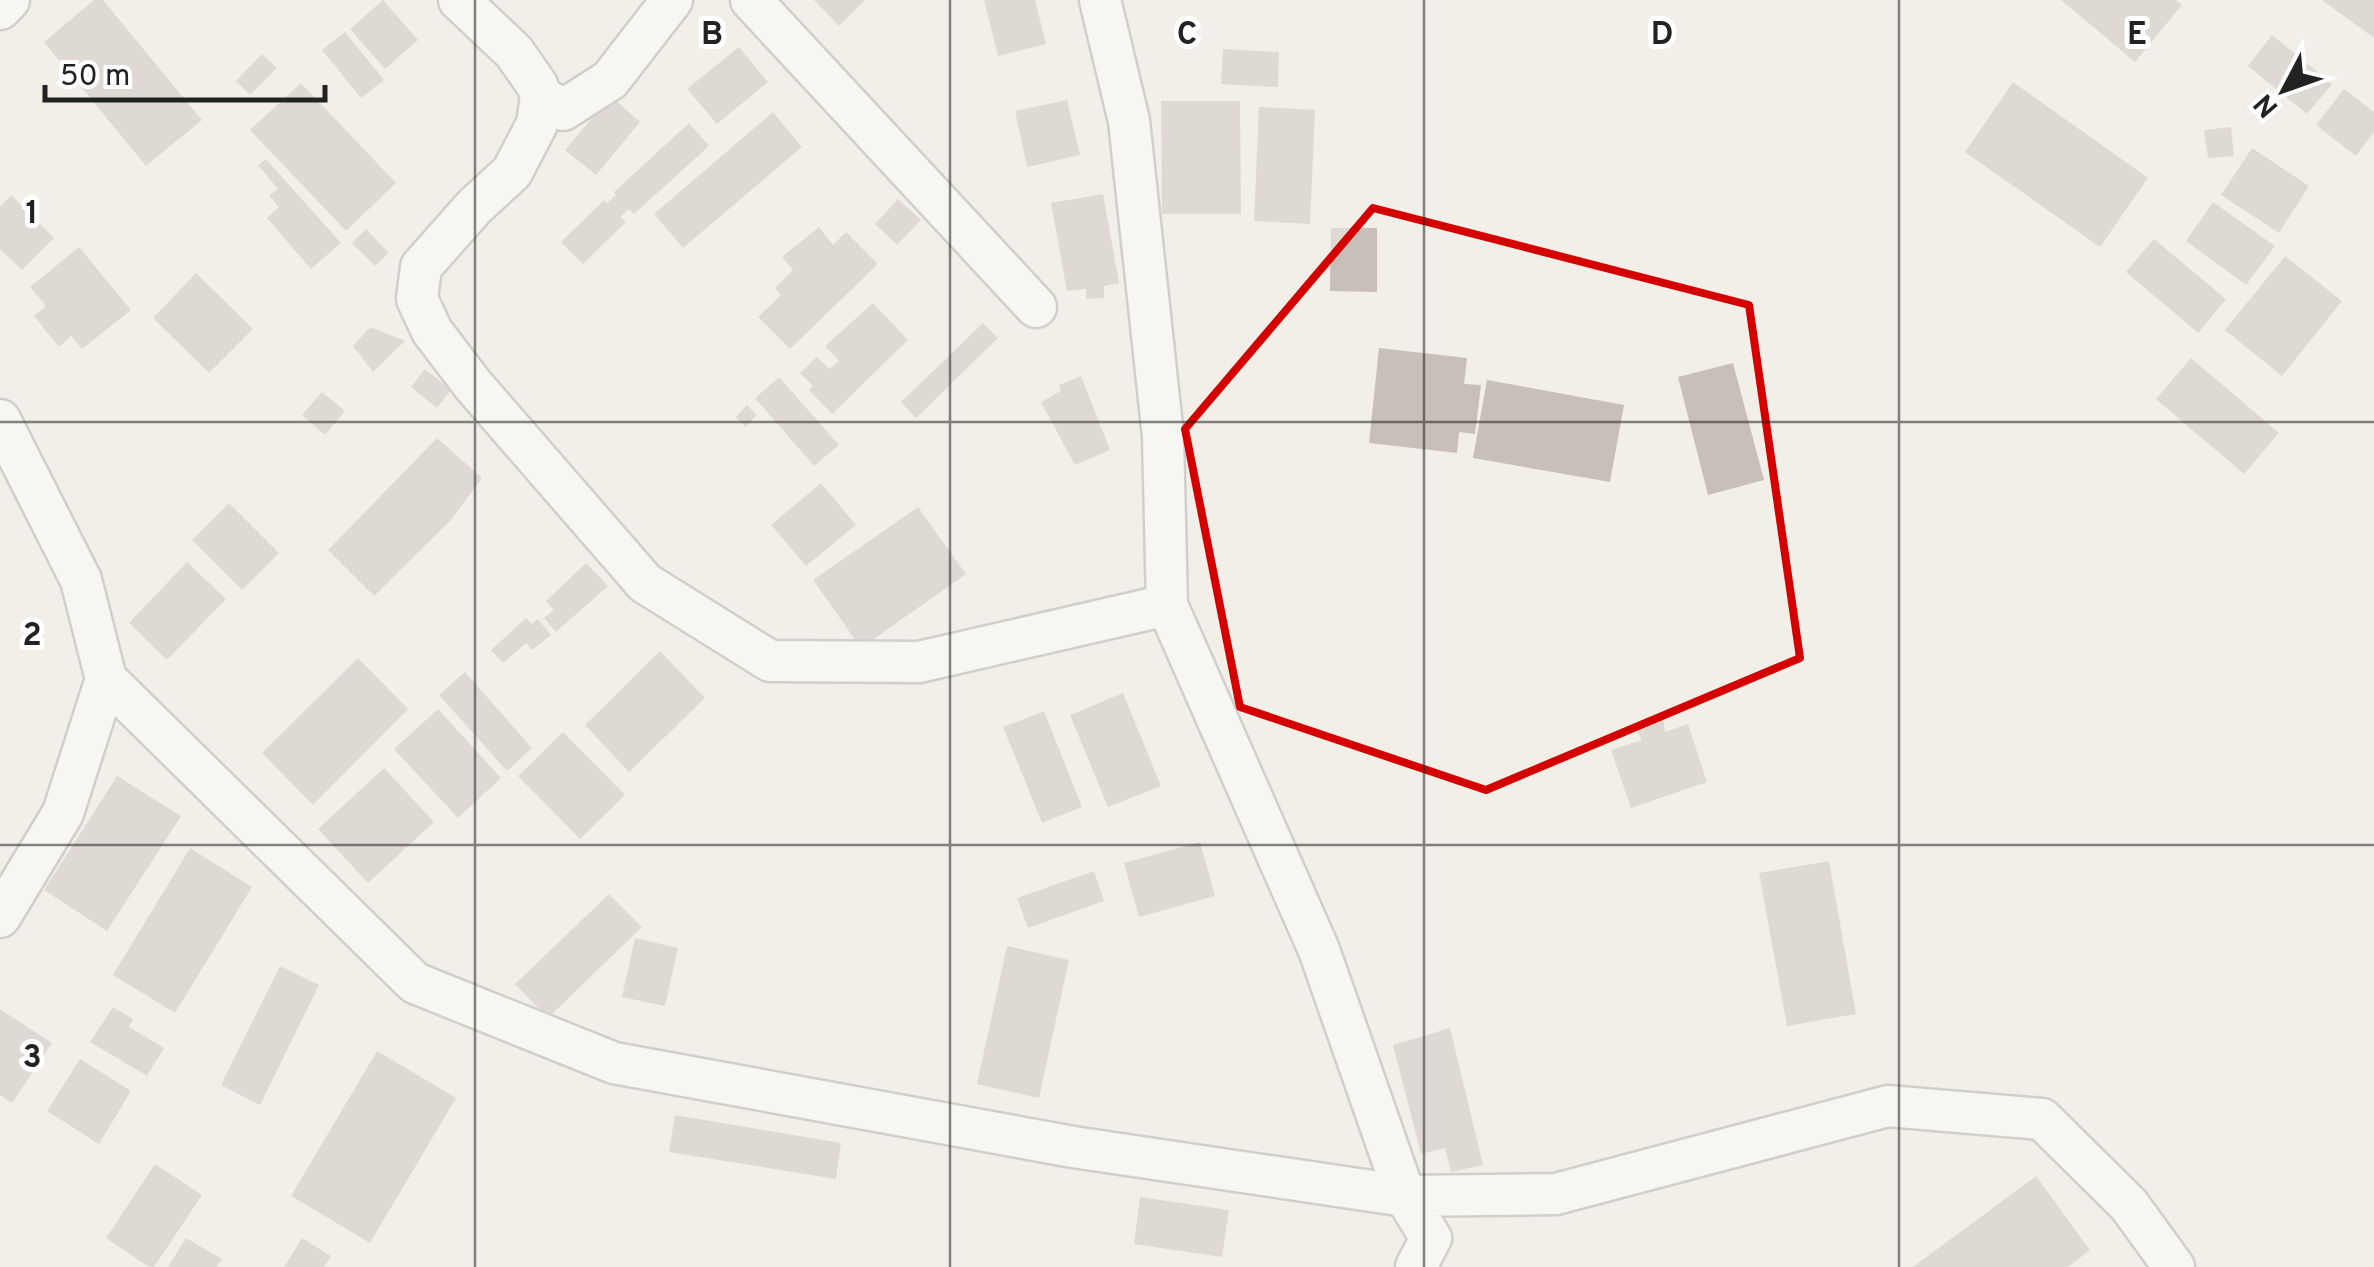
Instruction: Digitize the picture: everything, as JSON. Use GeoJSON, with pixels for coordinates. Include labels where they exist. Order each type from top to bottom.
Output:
{"type":"FeatureCollection","features":[{"type":"Feature","properties":{"kind":"street"},"geometry":{"type":"LineString","coordinates":[[0,9],[9,0]]}},
{"type":"Feature","properties":{"kind":"street"},"geometry":{"type":"LineString","coordinates":[[459,0],[514,52],[541,96],[563,110],[610,80],[672,0]]}},
{"type":"Feature","properties":{"kind":"street"},"geometry":{"type":"LineString","coordinates":[[751,0],[1036,307]]}},
{"type":"Feature","properties":{"kind":"street"},"geometry":{"type":"LineString","coordinates":[[1100,0],[1129,121],[1163,436],[1166,605],[1319,950],[1405,1196],[1431,1238],[1416,1267]]}},
{"type":"Feature","properties":{"kind":"street"},"geometry":{"type":"LineString","coordinates":[[541,96],[537,124],[526,150],[512,172],[420,266],[416,299],[432,331],[473,384],[645,582],[770,661],[919,662],[1166,605]]}},
{"type":"Feature","properties":{"kind":"street"},"geometry":{"type":"LineString","coordinates":[[0,420],[81,580],[106,680],[415,983],[614,1063],[1073,1147],[1405,1196],[1556,1194],[1888,1106],[2042,1119],[2129,1205],[2174,1267]]}},
{"type":"Feature","properties":{"kind":"street"},"geometry":{"type":"LineString","coordinates":[[0,917],[63,813],[106,680]]}},
{"type":"Feature","properties":{"kind":"highlighted area"},"geometry":{"type":"Polygon","coordinates":[[[1373,208],[1749,305],[1800,658],[1486,790],[1240,707],[1185,429],[1373,208]]]}},
{"type":"Feature","properties":{"kind":"building"},"geometry":{"type":"Polygon","coordinates":[[[94,0],[103,0],[202,120],[146,166],[44,42],[94,0]]]}},
{"type":"Feature","properties":{"kind":"building"},"geometry":{"type":"Polygon","coordinates":[[[383,0],[418,40],[385,69],[350,29],[383,0]]]}},
{"type":"Feature","properties":{"kind":"building"},"geometry":{"type":"Polygon","coordinates":[[[814,0],[865,0],[839,26],[814,0]]]}},
{"type":"Feature","properties":{"kind":"building"},"geometry":{"type":"Polygon","coordinates":[[[984,0],[1035,0],[1046,44],[998,56],[984,0]]]}},
{"type":"Feature","properties":{"kind":"building"},"geometry":{"type":"Polygon","coordinates":[[[2061,0],[2176,0],[2182,5],[2135,62],[2061,0]]]}},
{"type":"Feature","properties":{"kind":"building"},"geometry":{"type":"Polygon","coordinates":[[[2322,0],[2374,0],[2374,38],[2322,0]]]}},
{"type":"Feature","properties":{"kind":"building"},"geometry":{"type":"Polygon","coordinates":[[[345,32],[384,80],[361,98],[322,50],[345,32]]]}},
{"type":"Feature","properties":{"kind":"building"},"geometry":{"type":"Polygon","coordinates":[[[2272,35],[2332,84],[2307,114],[2248,66],[2272,35]]]}},
{"type":"Feature","properties":{"kind":"building"},"geometry":{"type":"Polygon","coordinates":[[[739,47],[768,82],[717,124],[687,89],[739,47]]]}},
{"type":"Feature","properties":{"kind":"building"},"geometry":{"type":"Polygon","coordinates":[[[1223,49],[1279,52],[1278,87],[1221,84],[1223,49]]]}},
{"type":"Feature","properties":{"kind":"building"},"geometry":{"type":"Polygon","coordinates":[[[262,54],[277,68],[250,95],[236,81],[262,54]]]}},
{"type":"Feature","properties":{"kind":"building"},"geometry":{"type":"Polygon","coordinates":[[[2013,82],[2148,178],[2100,247],[1965,152],[2013,82]]]}},
{"type":"Feature","properties":{"kind":"building"},"geometry":{"type":"Polygon","coordinates":[[[301,83],[396,183],[346,231],[250,130],[301,83]]]}},
{"type":"Feature","properties":{"kind":"building"},"geometry":{"type":"Polygon","coordinates":[[[2344,89],[2374,112],[2374,132],[2356,156],[2316,125],[2344,89]]]}},
{"type":"Feature","properties":{"kind":"building"},"geometry":{"type":"Polygon","coordinates":[[[611,96],[640,122],[596,175],[565,150],[611,96]]]}},
{"type":"Feature","properties":{"kind":"building"},"geometry":{"type":"Polygon","coordinates":[[[1067,100],[1080,155],[1027,167],[1015,111],[1067,100]]]}},
{"type":"Feature","properties":{"kind":"building"},"geometry":{"type":"Polygon","coordinates":[[[1161,101],[1240,101],[1241,214],[1162,214],[1161,101]]]}},
{"type":"Feature","properties":{"kind":"building"},"geometry":{"type":"Polygon","coordinates":[[[1259,107],[1315,110],[1310,224],[1254,221],[1259,107]]]}},
{"type":"Feature","properties":{"kind":"building"},"geometry":{"type":"Polygon","coordinates":[[[773,112],[802,147],[683,248],[654,214],[773,112]]]}},
{"type":"Feature","properties":{"kind":"building"},"geometry":{"type":"Polygon","coordinates":[[[689,123],[709,146],[634,214],[629,209],[620,217],[626,222],[583,264],[561,242],[604,200],[607,203],[616,195],[614,192],[689,123]]]}},
{"type":"Feature","properties":{"kind":"building"},"geometry":{"type":"Polygon","coordinates":[[[2231,127],[2234,156],[2208,158],[2204,130],[2231,127]]]}},
{"type":"Feature","properties":{"kind":"building"},"geometry":{"type":"Polygon","coordinates":[[[2252,148],[2309,186],[2279,233],[2221,195],[2252,148]]]}},
{"type":"Feature","properties":{"kind":"building"},"geometry":{"type":"Polygon","coordinates":[[[266,159],[341,243],[311,269],[267,218],[279,207],[269,196],[278,189],[258,165],[266,159]]]}},
{"type":"Feature","properties":{"kind":"building"},"geometry":{"type":"Polygon","coordinates":[[[1103,194],[1119,283],[1104,286],[1104,298],[1086,299],[1086,289],[1067,291],[1051,203],[1103,194]]]}},
{"type":"Feature","properties":{"kind":"building"},"geometry":{"type":"Polygon","coordinates":[[[11,195],[54,238],[22,270],[0,249],[0,207],[11,195]]]}},
{"type":"Feature","properties":{"kind":"building"},"geometry":{"type":"Polygon","coordinates":[[[898,199],[921,220],[897,245],[875,224],[898,199]]]}},
{"type":"Feature","properties":{"kind":"building"},"geometry":{"type":"Polygon","coordinates":[[[2213,202],[2275,246],[2246,285],[2186,241],[2213,202]]]}},
{"type":"Feature","properties":{"kind":"building"},"geometry":{"type":"Polygon","coordinates":[[[819,227],[833,245],[846,232],[878,264],[790,349],[758,317],[781,295],[775,288],[793,270],[782,257],[819,227]]]}},
{"type":"Feature","properties":{"kind":"building"},"geometry":{"type":"Polygon","coordinates":[[[1331,228],[1377,228],[1377,292],[1330,291],[1331,228]]]}},
{"type":"Feature","properties":{"kind":"building"},"geometry":{"type":"Polygon","coordinates":[[[366,229],[389,253],[375,266],[352,243],[366,229]]]}},
{"type":"Feature","properties":{"kind":"building"},"geometry":{"type":"Polygon","coordinates":[[[2154,239],[2226,299],[2198,333],[2126,272],[2154,239]]]}},
{"type":"Feature","properties":{"kind":"building"},"geometry":{"type":"Polygon","coordinates":[[[79,247],[131,310],[82,349],[71,336],[59,347],[34,316],[46,306],[30,287],[79,247]]]}},
{"type":"Feature","properties":{"kind":"building"},"geometry":{"type":"Polygon","coordinates":[[[2285,256],[2342,301],[2282,376],[2225,330],[2285,256]]]}},
{"type":"Feature","properties":{"kind":"building"},"geometry":{"type":"Polygon","coordinates":[[[196,273],[253,329],[209,373],[153,318],[196,273]]]}},
{"type":"Feature","properties":{"kind":"building"},"geometry":{"type":"Polygon","coordinates":[[[873,303],[908,340],[832,414],[809,390],[813,386],[800,373],[817,357],[829,369],[839,361],[825,346],[873,303]]]}},
{"type":"Feature","properties":{"kind":"building"},"geometry":{"type":"Polygon","coordinates":[[[983,323],[998,338],[916,418],[901,402],[983,323]]]}},
{"type":"Feature","properties":{"kind":"building"},"geometry":{"type":"Polygon","coordinates":[[[370,327],[405,341],[373,372],[353,346],[370,327]]]}},
{"type":"Feature","properties":{"kind":"building"},"geometry":{"type":"Polygon","coordinates":[[[1379,348],[1467,358],[1464,384],[1481,385],[1475,434],[1459,432],[1457,453],[1369,443],[1379,348]]]}},
{"type":"Feature","properties":{"kind":"building"},"geometry":{"type":"Polygon","coordinates":[[[2191,358],[2279,433],[2244,474],[2156,399],[2191,358]]]}},
{"type":"Feature","properties":{"kind":"building"},"geometry":{"type":"Polygon","coordinates":[[[1733,363],[1764,480],[1708,495],[1678,377],[1733,363]]]}},
{"type":"Feature","properties":{"kind":"building"},"geometry":{"type":"Polygon","coordinates":[[[425,369],[451,390],[437,408],[411,387],[425,369]]]}},
{"type":"Feature","properties":{"kind":"building"},"geometry":{"type":"Polygon","coordinates":[[[1081,376],[1110,450],[1075,465],[1041,402],[1061,391],[1059,385],[1081,376]]]}},
{"type":"Feature","properties":{"kind":"building"},"geometry":{"type":"Polygon","coordinates":[[[779,377],[839,445],[814,466],[755,398],[779,377]]]}},
{"type":"Feature","properties":{"kind":"building"},"geometry":{"type":"Polygon","coordinates":[[[1487,380],[1624,405],[1610,482],[1473,458],[1487,380]]]}},
{"type":"Feature","properties":{"kind":"building"},"geometry":{"type":"Polygon","coordinates":[[[322,392],[345,411],[325,435],[302,415],[322,392]]]}},
{"type":"Feature","properties":{"kind":"building"},"geometry":{"type":"Polygon","coordinates":[[[747,405],[757,415],[745,427],[736,417],[747,405]]]}},
{"type":"Feature","properties":{"kind":"building"},"geometry":{"type":"Polygon","coordinates":[[[437,438],[482,478],[450,521],[374,596],[328,550],[437,438]]]}},
{"type":"Feature","properties":{"kind":"building"},"geometry":{"type":"Polygon","coordinates":[[[821,483],[856,525],[806,566],[771,525],[821,483]]]}},
{"type":"Feature","properties":{"kind":"building"},"geometry":{"type":"Polygon","coordinates":[[[229,503],[279,553],[242,590],[192,540],[229,503]]]}},
{"type":"Feature","properties":{"kind":"building"},"geometry":{"type":"Polygon","coordinates":[[[918,507],[966,574],[861,648],[813,580],[918,507]]]}},
{"type":"Feature","properties":{"kind":"building"},"geometry":{"type":"Polygon","coordinates":[[[187,562],[226,599],[167,660],[129,623],[187,562]]]}},
{"type":"Feature","properties":{"kind":"building"},"geometry":{"type":"Polygon","coordinates":[[[586,563],[608,586],[556,632],[544,618],[554,610],[546,601],[586,563]]]}},
{"type":"Feature","properties":{"kind":"building"},"geometry":{"type":"Polygon","coordinates":[[[526,618],[532,624],[538,619],[551,635],[532,650],[526,643],[503,663],[491,650],[526,618]]]}},
{"type":"Feature","properties":{"kind":"building"},"geometry":{"type":"Polygon","coordinates":[[[660,651],[705,698],[629,772],[585,725],[660,651]]]}},
{"type":"Feature","properties":{"kind":"building"},"geometry":{"type":"Polygon","coordinates":[[[358,658],[408,709],[313,805],[262,753],[358,658]]]}},
{"type":"Feature","properties":{"kind":"building"},"geometry":{"type":"Polygon","coordinates":[[[465,672],[532,748],[507,771],[439,695],[465,672]]]}},
{"type":"Feature","properties":{"kind":"building"},"geometry":{"type":"Polygon","coordinates":[[[1123,693],[1161,786],[1108,807],[1070,715],[1123,693]]]}},
{"type":"Feature","properties":{"kind":"building"},"geometry":{"type":"Polygon","coordinates":[[[438,709],[501,778],[458,818],[394,749],[438,709]]]}},
{"type":"Feature","properties":{"kind":"building"},"geometry":{"type":"Polygon","coordinates":[[[1044,711],[1082,807],[1042,823],[1003,727],[1044,711]]]}},
{"type":"Feature","properties":{"kind":"building"},"geometry":{"type":"Polygon","coordinates":[[[1663,718],[1665,732],[1688,724],[1707,782],[1631,808],[1611,750],[1642,740],[1636,729],[1663,718]]]}},
{"type":"Feature","properties":{"kind":"building"},"geometry":{"type":"Polygon","coordinates":[[[563,732],[625,795],[580,839],[518,776],[563,732]]]}},
{"type":"Feature","properties":{"kind":"building"},"geometry":{"type":"Polygon","coordinates":[[[384,768],[434,822],[368,883],[318,829],[384,768]]]}},
{"type":"Feature","properties":{"kind":"building"},"geometry":{"type":"Polygon","coordinates":[[[117,776],[181,816],[107,931],[44,890],[117,776]]]}},
{"type":"Feature","properties":{"kind":"building"},"geometry":{"type":"Polygon","coordinates":[[[1200,842],[1215,896],[1139,917],[1124,863],[1200,842]]]}},
{"type":"Feature","properties":{"kind":"building"},"geometry":{"type":"Polygon","coordinates":[[[190,848],[252,887],[175,1013],[113,975],[190,848]]]}},
{"type":"Feature","properties":{"kind":"building"},"geometry":{"type":"Polygon","coordinates":[[[1829,861],[1856,1014],[1787,1026],[1759,873],[1829,861]]]}},
{"type":"Feature","properties":{"kind":"building"},"geometry":{"type":"Polygon","coordinates":[[[1094,871],[1104,901],[1028,928],[1017,898],[1094,871]]]}},
{"type":"Feature","properties":{"kind":"building"},"geometry":{"type":"Polygon","coordinates":[[[609,894],[642,927],[548,1018],[515,984],[609,894]]]}},
{"type":"Feature","properties":{"kind":"building"},"geometry":{"type":"Polygon","coordinates":[[[635,938],[678,948],[665,1006],[622,997],[635,938]]]}},
{"type":"Feature","properties":{"kind":"building"},"geometry":{"type":"Polygon","coordinates":[[[1007,946],[1069,960],[1039,1098],[977,1084],[1007,946]]]}},
{"type":"Feature","properties":{"kind":"building"},"geometry":{"type":"Polygon","coordinates":[[[280,966],[319,985],[260,1105],[221,1085],[280,966]]]}},
{"type":"Feature","properties":{"kind":"building"},"geometry":{"type":"Polygon","coordinates":[[[113,1007],[133,1019],[129,1027],[164,1048],[147,1076],[90,1042],[113,1007]]]}},
{"type":"Feature","properties":{"kind":"building"},"geometry":{"type":"Polygon","coordinates":[[[0,1009],[52,1043],[12,1103],[0,1095],[0,1009]]]}},
{"type":"Feature","properties":{"kind":"building"},"geometry":{"type":"Polygon","coordinates":[[[1450,1028],[1483,1165],[1451,1172],[1445,1148],[1421,1154],[1393,1045],[1450,1028]]]}},
{"type":"Feature","properties":{"kind":"building"},"geometry":{"type":"Polygon","coordinates":[[[377,1051],[456,1098],[370,1243],[291,1196],[377,1051]]]}},
{"type":"Feature","properties":{"kind":"building"},"geometry":{"type":"Polygon","coordinates":[[[80,1059],[131,1091],[99,1144],[47,1111],[80,1059]]]}},
{"type":"Feature","properties":{"kind":"building"},"geometry":{"type":"Polygon","coordinates":[[[675,1115],[841,1143],[836,1179],[669,1152],[675,1115]]]}},
{"type":"Feature","properties":{"kind":"building"},"geometry":{"type":"Polygon","coordinates":[[[155,1164],[202,1195],[154,1267],[149,1267],[106,1238],[155,1164]]]}},
{"type":"Feature","properties":{"kind":"building"},"geometry":{"type":"Polygon","coordinates":[[[2036,1176],[2090,1250],[2068,1267],[1913,1267],[2036,1176]]]}},
{"type":"Feature","properties":{"kind":"building"},"geometry":{"type":"Polygon","coordinates":[[[1140,1197],[1229,1210],[1222,1257],[1134,1244],[1140,1197]]]}},
{"type":"Feature","properties":{"kind":"building"},"geometry":{"type":"Polygon","coordinates":[[[186,1238],[222,1259],[217,1267],[168,1267],[186,1238]]]}},
{"type":"Feature","properties":{"kind":"building"},"geometry":{"type":"Polygon","coordinates":[[[302,1238],[331,1256],[324,1267],[284,1267],[302,1238]]]}}]}
